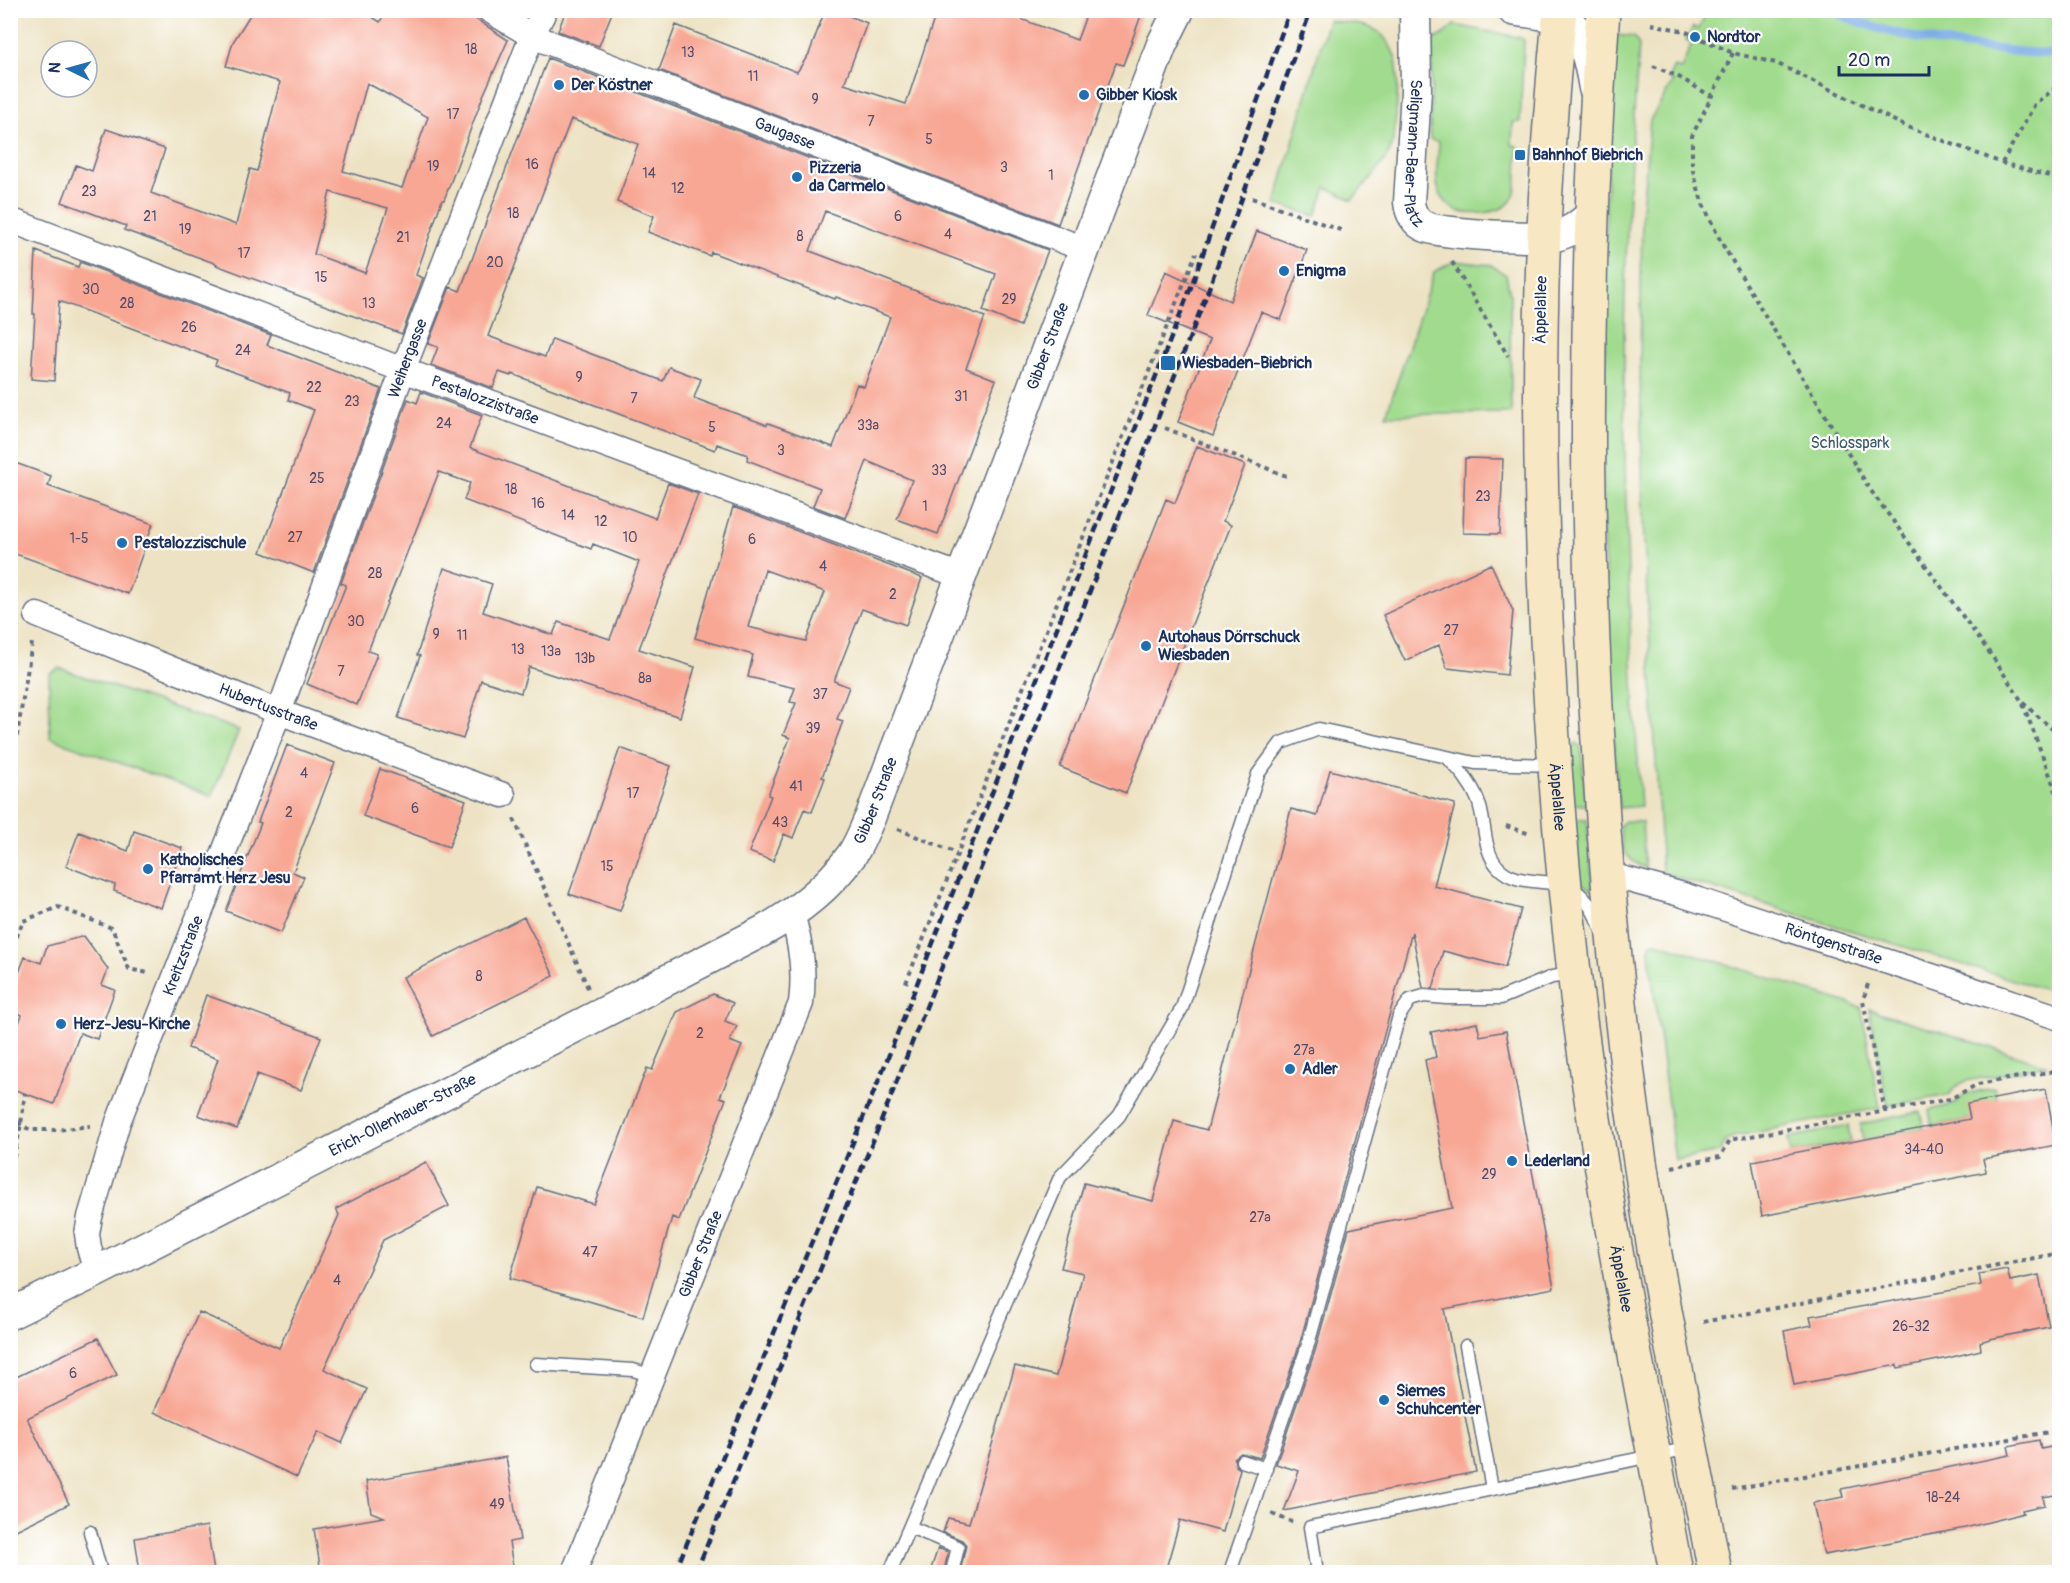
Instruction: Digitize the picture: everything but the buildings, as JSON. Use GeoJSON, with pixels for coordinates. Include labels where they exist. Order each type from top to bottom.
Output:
{"type":"FeatureCollection","features":[{"type":"Feature","properties":{"kind":"main road"},"geometry":{"type":"LineString","coordinates":[[1603,10],[1590,216],[1587,344],[1589,524],[1596,716],[1607,874],[1615,960],[1641,1169],[1715,1572]]}},
{"type":"Feature","properties":{"kind":"main road","name":"Äppelallee"},"geometry":{"type":"LineString","coordinates":[[1560,15],[1542,237],[1540,419],[1543,555],[1554,765],[1564,886],[1595,1126],[1676,1572]]}},
{"type":"Feature","properties":{"kind":"street","name":"Gaugasse"},"geometry":{"type":"LineString","coordinates":[[489,10],[532,36],[1084,249]]}},
{"type":"Feature","properties":{"kind":"street","name":"Weihergasse"},"geometry":{"type":"LineString","coordinates":[[279,712],[403,370],[532,36],[545,10]]}},
{"type":"Feature","properties":{"kind":"street","name":"Gibber Straße"},"geometry":{"type":"LineString","coordinates":[[574,1572],[801,1003],[804,966],[801,942],[792,914],[813,897],[852,855],[866,828],[1161,45],[1179,10]]}},
{"type":"Feature","properties":{"kind":"street","name":"Seligmann-Baer-Platz"},"geometry":{"type":"LineString","coordinates":[[1415,10],[1416,91],[1409,183],[1410,212],[1424,227],[1447,232],[1542,237],[1568,232],[1590,216]]}},
{"type":"Feature","properties":{"kind":"street"},"geometry":{"type":"LineString","coordinates":[[1513,10],[1560,15],[1573,25],[1591,70],[1597,99]]}},
{"type":"Feature","properties":{"kind":"street","name":"Pestalozzistraße"},"geometry":{"type":"LineString","coordinates":[[10,220],[403,370],[961,576]]}},
{"type":"Feature","properties":{"kind":"street","name":"Hubertusstraße"},"geometry":{"type":"LineString","coordinates":[[37,615],[279,712],[503,795]]}},
{"type":"Feature","properties":{"kind":"street","name":"Kreitzstraße"},"geometry":{"type":"LineString","coordinates":[[96,1272],[87,1234],[118,1122],[279,712]]}},
{"type":"Feature","properties":{"kind":"street","name":"Röntgenstraße"},"geometry":{"type":"LineString","coordinates":[[1607,874],[1680,894],[2060,1018]]}},
{"type":"Feature","properties":{"kind":"street","name":"Erich-Ollenhauer-Straße"},"geometry":{"type":"LineString","coordinates":[[10,1314],[792,914]]}},
{"type":"Feature","properties":{"kind":"lane"},"geometry":{"type":"LineString","coordinates":[[890,1572],[1060,1177],[1119,1116],[1182,1008],[1258,774],[1281,743],[1319,729],[1475,763],[1554,765]]}},
{"type":"Feature","properties":{"kind":"lane"},"geometry":{"type":"LineString","coordinates":[[1446,757],[1466,777],[1478,799],[1488,851],[1500,869],[1512,877],[1564,886],[1576,891],[1589,904],[1615,960]]}},
{"type":"Feature","properties":{"kind":"lane"},"geometry":{"type":"LineString","coordinates":[[1230,1572],[1307,1348],[1399,1016],[1410,1000],[1424,996],[1501,998],[1552,977],[1575,974]]}},
{"type":"Feature","properties":{"kind":"lane"},"geometry":{"type":"LineString","coordinates":[[1466,1346],[1492,1489]]}},
{"type":"Feature","properties":{"kind":"lane"},"geometry":{"type":"LineString","coordinates":[[536,1364],[633,1370],[653,1376]]}},
{"type":"Feature","properties":{"kind":"lane"},"geometry":{"type":"LineString","coordinates":[[1317,1572],[1310,1527],[1691,1448]]}},
{"type":"Feature","properties":{"kind":"lane"},"geometry":{"type":"LineString","coordinates":[[1242,1461],[1266,1469]]}},
{"type":"Feature","properties":{"kind":"lane"},"geometry":{"type":"LineString","coordinates":[[910,1527],[958,1547],[952,1572]]}},
{"type":"Feature","properties":{"kind":"lane"},"geometry":{"type":"LineString","coordinates":[[90,1532],[101,1572]]}},
{"type":"Feature","properties":{"kind":"path"},"geometry":{"type":"LineString","coordinates":[[1651,24],[1684,31],[1733,53],[1776,63],[1905,126],[2002,163],[2060,179]]}},
{"type":"Feature","properties":{"kind":"path"},"geometry":{"type":"LineString","coordinates":[[1733,53],[1692,136],[1692,166],[1701,202],[1721,242],[1869,488],[1988,650],[2023,704],[2060,802]]}},
{"type":"Feature","properties":{"kind":"path"},"geometry":{"type":"LineString","coordinates":[[1653,66],[1677,76],[1711,96]]}},
{"type":"Feature","properties":{"kind":"path"},"geometry":{"type":"LineString","coordinates":[[2002,163],[2035,104],[2060,84]]}},
{"type":"Feature","properties":{"kind":"path"},"geometry":{"type":"LineString","coordinates":[[1252,198],[1343,231]]}},
{"type":"Feature","properties":{"kind":"path"},"geometry":{"type":"LineString","coordinates":[[906,982],[1196,254]]}},
{"type":"Feature","properties":{"kind":"path"},"geometry":{"type":"LineString","coordinates":[[1449,259],[1512,362]]}},
{"type":"Feature","properties":{"kind":"path"},"geometry":{"type":"LineString","coordinates":[[1165,428],[1289,477]]}},
{"type":"Feature","properties":{"kind":"path"},"geometry":{"type":"LineString","coordinates":[[11,791],[11,766],[37,615]]}},
{"type":"Feature","properties":{"kind":"path"},"geometry":{"type":"LineString","coordinates":[[2023,704],[2060,736]]}},
{"type":"Feature","properties":{"kind":"path"},"geometry":{"type":"LineString","coordinates":[[503,795],[591,994]]}},
{"type":"Feature","properties":{"kind":"path"},"geometry":{"type":"LineString","coordinates":[[1482,818],[1539,837]]}},
{"type":"Feature","properties":{"kind":"path"},"geometry":{"type":"LineString","coordinates":[[895,828],[957,853]]}},
{"type":"Feature","properties":{"kind":"path"},"geometry":{"type":"LineString","coordinates":[[10,954],[23,921],[58,907],[112,928],[129,969],[175,980]]}},
{"type":"Feature","properties":{"kind":"path"},"geometry":{"type":"LineString","coordinates":[[1875,958],[1863,1000],[1885,1112]]}},
{"type":"Feature","properties":{"kind":"path"},"geometry":{"type":"LineString","coordinates":[[1672,1167],[1720,1157],[1730,1140],[1950,1100],[1978,1084],[2060,1070]]}},
{"type":"Feature","properties":{"kind":"path"},"geometry":{"type":"LineString","coordinates":[[10,1175],[25,1093]]}},
{"type":"Feature","properties":{"kind":"path"},"geometry":{"type":"LineString","coordinates":[[10,1118],[30,1130],[57,1130],[118,1122]]}},
{"type":"Feature","properties":{"kind":"path"},"geometry":{"type":"LineString","coordinates":[[10,1123],[21,1124]]}},
{"type":"Feature","properties":{"kind":"path"},"geometry":{"type":"LineString","coordinates":[[1703,1322],[2060,1253]]}},
{"type":"Feature","properties":{"kind":"path"},"geometry":{"type":"LineString","coordinates":[[1732,1489],[2060,1430]]}},
{"type":"Feature","properties":{"kind":"green space","name":"Schlosspark"},"geometry":{"type":"Polygon","coordinates":[[[1707,11],[1951,11],[2005,18],[2008,11],[2059,11],[2059,994],[1662,873],[1643,519],[1640,367],[1642,210],[1650,120],[1673,82],[1668,79],[1674,67],[1681,69],[1692,43],[1686,40],[1693,27],[1699,29],[1707,11]]]}},
{"type":"Feature","properties":{"kind":"green space"},"geometry":{"type":"Polygon","coordinates":[[[1328,20],[1356,24],[1376,30],[1381,34],[1394,53],[1398,85],[1389,153],[1352,200],[1326,187],[1316,216],[1275,204],[1328,20]]]}},
{"type":"Feature","properties":{"kind":"green space"},"geometry":{"type":"Polygon","coordinates":[[[1454,25],[1517,37],[1524,41],[1520,122],[1513,122],[1512,145],[1518,146],[1514,196],[1500,209],[1484,213],[1460,211],[1451,207],[1444,200],[1437,183],[1439,142],[1430,140],[1433,40],[1454,25]]]}},
{"type":"Feature","properties":{"kind":"green space"},"geometry":{"type":"Polygon","coordinates":[[[1617,35],[1634,37],[1639,45],[1628,202],[1624,358],[1628,582],[1641,806],[1619,808],[1603,529],[1606,197],[1617,35]]]}},
{"type":"Feature","properties":{"kind":"green space"},"geometry":{"type":"Polygon","coordinates":[[[1454,261],[1491,265],[1506,275],[1510,294],[1511,413],[1386,415],[1434,272],[1454,261]]]}},
{"type":"Feature","properties":{"kind":"green space"},"geometry":{"type":"Polygon","coordinates":[[[59,668],[239,730],[212,796],[50,738],[49,674],[59,668]]]}},
{"type":"Feature","properties":{"kind":"green space"},"geometry":{"type":"Polygon","coordinates":[[[1577,743],[1581,747],[1586,805],[1573,804],[1570,748],[1577,743]]]}},
{"type":"Feature","properties":{"kind":"green space"},"geometry":{"type":"Polygon","coordinates":[[[1574,819],[1587,819],[1593,890],[1582,884],[1579,878],[1574,819]]]}},
{"type":"Feature","properties":{"kind":"green space"},"geometry":{"type":"Polygon","coordinates":[[[1624,821],[1642,822],[1645,868],[1632,860],[1625,852],[1620,826],[1624,821]]]}},
{"type":"Feature","properties":{"kind":"green space"},"geometry":{"type":"Polygon","coordinates":[[[1656,942],[1861,1007],[1880,1108],[1732,1137],[1727,1140],[1719,1152],[1675,1160],[1650,961],[1649,948],[1651,943],[1656,942]]]}},
{"type":"Feature","properties":{"kind":"green space"},"geometry":{"type":"Polygon","coordinates":[[[1869,1009],[2047,1065],[1966,1081],[1956,1086],[1949,1095],[1888,1106],[1869,1009]]]}},
{"type":"Feature","properties":{"kind":"green space"},"geometry":{"type":"Polygon","coordinates":[[[1995,1088],[1997,1098],[1970,1119],[1932,1126],[1929,1110],[1955,1104],[1965,1094],[1995,1088]]]}},
{"type":"Feature","properties":{"kind":"green space"},"geometry":{"type":"Polygon","coordinates":[[[1920,1112],[1924,1128],[1863,1140],[1860,1124],[1920,1112]]]}},
{"type":"Feature","properties":{"kind":"green space"},"geometry":{"type":"Polygon","coordinates":[[[1848,1126],[1851,1142],[1791,1153],[1788,1138],[1848,1126]]]}},
{"type":"Feature","properties":{"kind":"waterway"},"geometry":{"type":"LineString","coordinates":[[1829,10],[1886,30],[1943,43],[2060,55]]}},
{"type":"Feature","properties":{"kind":"railway"},"geometry":{"type":"LineString","coordinates":[[675,1572],[885,1065],[1191,287],[1290,10]]}},
{"type":"Feature","properties":{"kind":"railway"},"geometry":{"type":"LineString","coordinates":[[696,1572],[882,1119],[1206,296],[1311,10]]}},
{"type":"Feature","properties":{"kind":"place","name":"Nordtor"},"geometry":{"type":"Point","coordinates":[1695,37]}},
{"type":"Feature","properties":{"kind":"place","name":"Der Köstner"},"geometry":{"type":"Point","coordinates":[559,85]}},
{"type":"Feature","properties":{"kind":"place","name":"Gibber Kiosk"},"geometry":{"type":"Point","coordinates":[1084,95]}},
{"type":"Feature","properties":{"kind":"place","name":"Bahnhof Biebrich"},"geometry":{"type":"Point","coordinates":[1520,155]}},
{"type":"Feature","properties":{"kind":"place","name":"Pizzeria da Carmelo"},"geometry":{"type":"Point","coordinates":[797,177]}},
{"type":"Feature","properties":{"kind":"place","name":"Enigma"},"geometry":{"type":"Point","coordinates":[1284,271]}},
{"type":"Feature","properties":{"kind":"place","name":"Wiesbaden-Biebrich"},"geometry":{"type":"Point","coordinates":[1168,363]}},
{"type":"Feature","properties":{"kind":"place","name":"Pestalozzischule"},"geometry":{"type":"Point","coordinates":[122,543]}},
{"type":"Feature","properties":{"kind":"place","name":"Autohaus Dörrschuck Wiesbaden"},"geometry":{"type":"Point","coordinates":[1146,646]}},
{"type":"Feature","properties":{"kind":"place","name":"Katholisches Pfarramt Herz Jesu"},"geometry":{"type":"Point","coordinates":[148,869]}},
{"type":"Feature","properties":{"kind":"place","name":"Herz-Jesu-Kirche"},"geometry":{"type":"Point","coordinates":[61,1024]}},
{"type":"Feature","properties":{"kind":"place","name":"Adler"},"geometry":{"type":"Point","coordinates":[1290,1069]}},
{"type":"Feature","properties":{"kind":"place","name":"Lederland"},"geometry":{"type":"Point","coordinates":[1512,1161]}},
{"type":"Feature","properties":{"kind":"place","name":"Siemes Schuhcenter"},"geometry":{"type":"Point","coordinates":[1384,1400]}}]}
